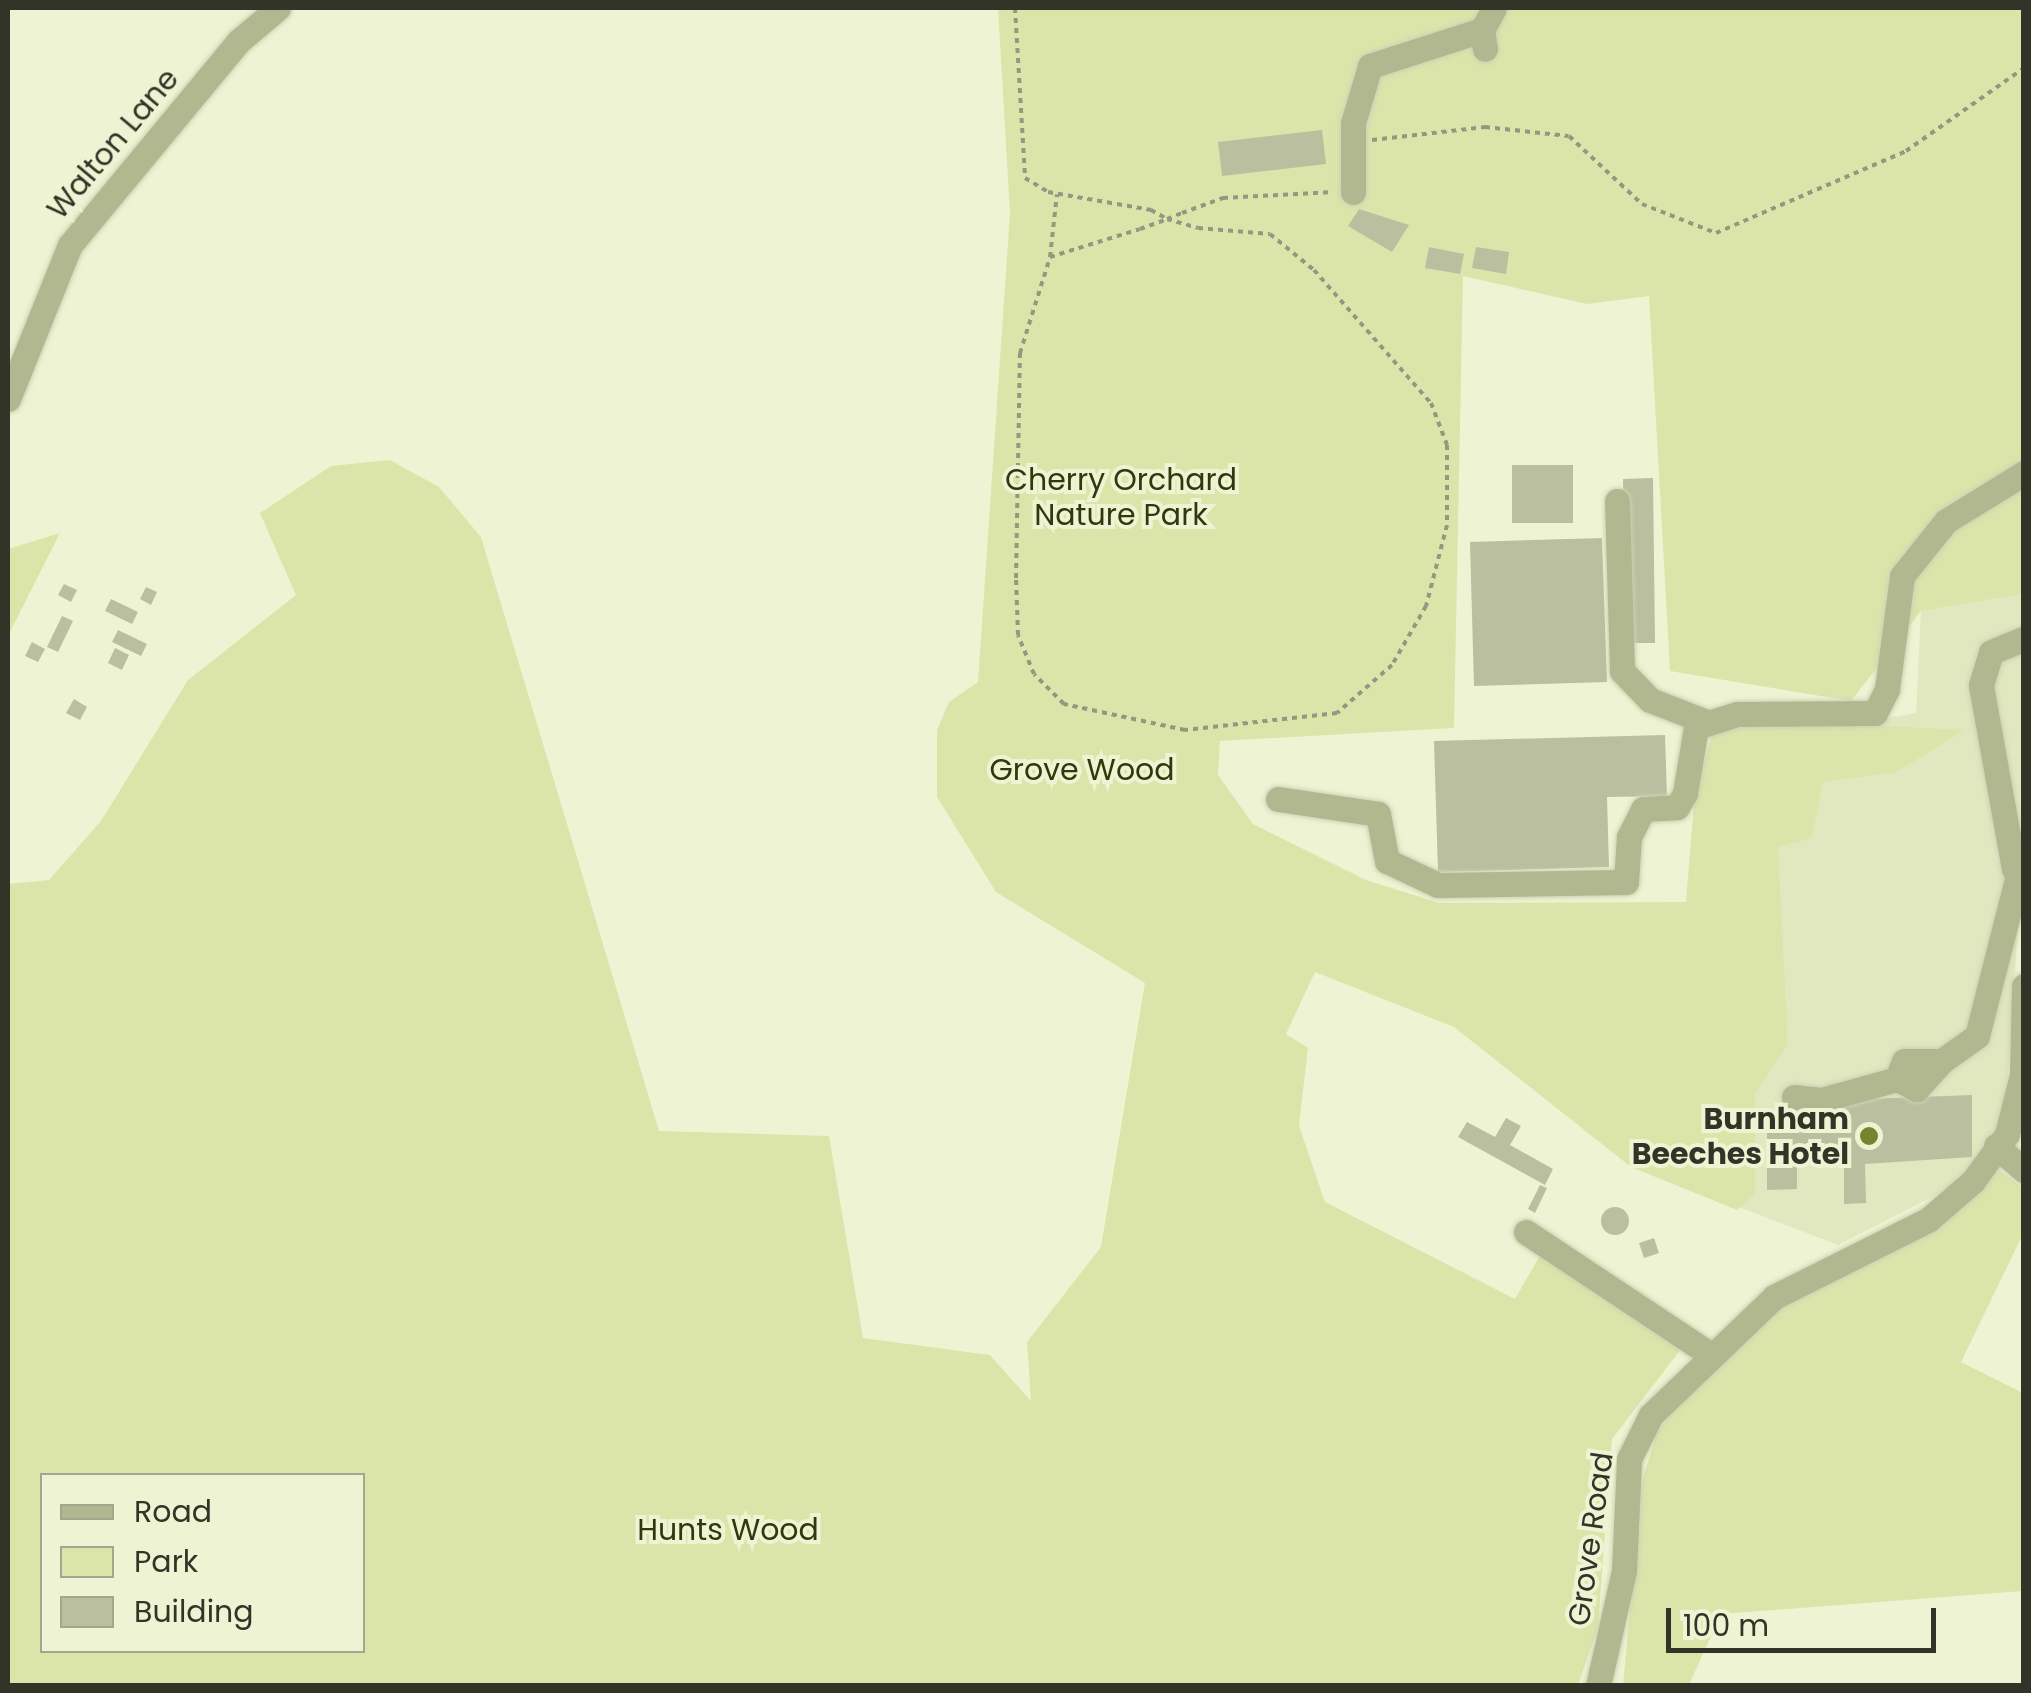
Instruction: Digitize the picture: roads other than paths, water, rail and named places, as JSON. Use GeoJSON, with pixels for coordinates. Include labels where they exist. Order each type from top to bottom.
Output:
{"type":"FeatureCollection","features":[{"type":"Feature","properties":{"kind":"street","name":"Walton Lane"},"geometry":{"type":"LineString","coordinates":[[8,399],[70,245],[239,42],[278,8]]}},
{"type":"Feature","properties":{"kind":"street"},"geometry":{"type":"LineString","coordinates":[[1353,192],[1353,141],[1370,66],[1487,29]]}},
{"type":"Feature","properties":{"kind":"street"},"geometry":{"type":"LineString","coordinates":[[1278,799],[1378,814],[1386,861],[1438,885],[1626,882],[1629,837],[1643,809],[1678,806],[1696,727],[1737,714],[1875,713],[1902,576],[1946,521],[2024,473]]}},
{"type":"Feature","properties":{"kind":"street"},"geometry":{"type":"LineString","coordinates":[[1617,501],[1622,670],[1650,700],[1709,723]]}},
{"type":"Feature","properties":{"kind":"street"},"geometry":{"type":"LineString","coordinates":[[1794,1097],[1821,1100],[1897,1080],[1917,1090],[1942,1061],[1977,1036],[1990,1012],[2019,860],[1980,685],[1991,652],[2024,640]]}},
{"type":"Feature","properties":{"kind":"street","name":"Grove Road"},"geometry":{"type":"LineString","coordinates":[[1598,1686],[1624,1571],[1629,1459],[1651,1414],[1708,1353],[1811,1270],[1928,1220],[1996,1146],[2022,1075],[2024,986]]}},
{"type":"Feature","properties":{"kind":"street"},"geometry":{"type":"LineString","coordinates":[[1996,1146],[2024,1170]]}},
{"type":"Feature","properties":{"kind":"street"},"geometry":{"type":"LineString","coordinates":[[1526,1232],[1708,1353]]}},
{"type":"Feature","properties":{"kind":"place","name":"Burnham Beeches Hotel"},"geometry":{"type":"Point","coordinates":[1869,1136]}},
{"type":"Feature","properties":{"kind":"park label","name":"Cherry Orchard Nature Park"},"geometry":{"type":"Point","coordinates":[1121,497]}},
{"type":"Feature","properties":{"kind":"park label","name":"Grove Wood"},"geometry":{"type":"Point","coordinates":[1082,770]}},
{"type":"Feature","properties":{"kind":"park label","name":"Hunts Wood"},"geometry":{"type":"Point","coordinates":[728,1530]}}]}
